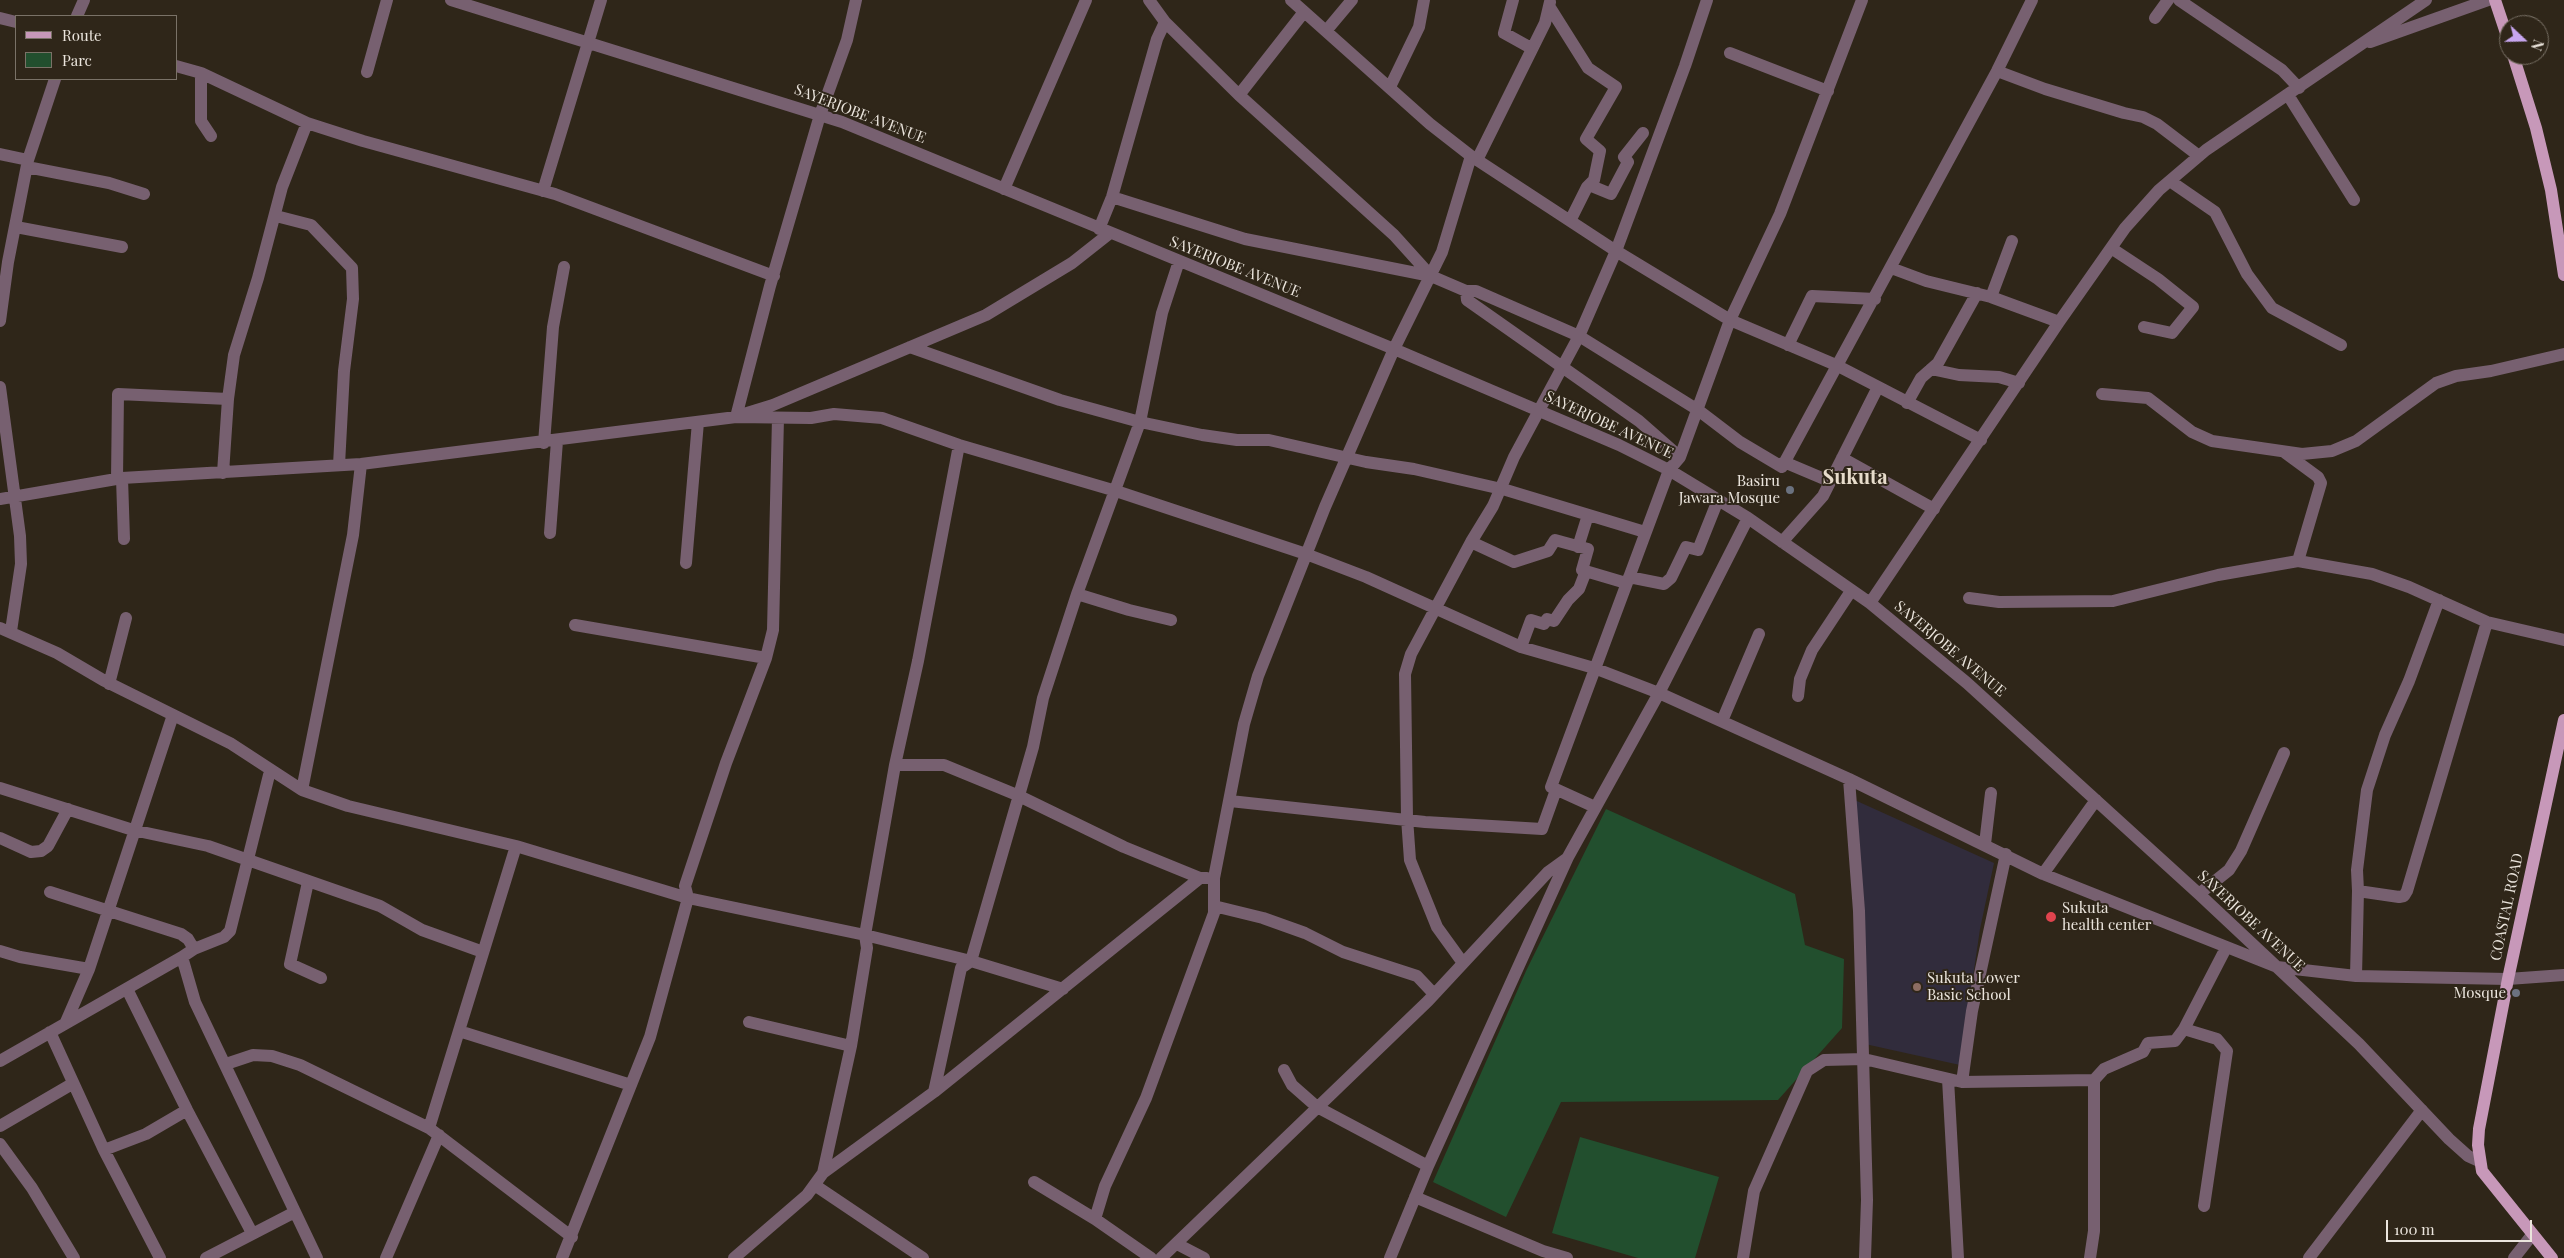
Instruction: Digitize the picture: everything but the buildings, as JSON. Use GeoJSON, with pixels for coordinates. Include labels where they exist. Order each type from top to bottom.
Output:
{"type":"FeatureCollection","features":[{"type":"Feature","properties":{"kind":"main road"},"geometry":{"type":"LineString","coordinates":[[2495,0],[2500,15]]}},
{"type":"Feature","properties":{"kind":"main road"},"geometry":{"type":"LineString","coordinates":[[2516,65],[2536,128],[2551,190],[2562,251],[2564,275]]}},
{"type":"Feature","properties":{"kind":"main road","name":"COASTAL ROAD"},"geometry":{"type":"LineString","coordinates":[[2479,1161],[2479,1128],[2508,978],[2564,720]]}},
{"type":"Feature","properties":{"kind":"main road","name":"SAYERJOBE AVENUE"},"geometry":{"type":"LineString","coordinates":[[2479,1161],[2482,1171],[2552,1258]]}},
{"type":"Feature","properties":{"kind":"street"},"geometry":{"type":"LineString","coordinates":[[77,15],[84,0]]}},
{"type":"Feature","properties":{"kind":"street"},"geometry":{"type":"LineString","coordinates":[[367,72],[388,0]]}},
{"type":"Feature","properties":{"kind":"street","name":"SAYERJOBE AVENUE"},"geometry":{"type":"LineString","coordinates":[[451,0],[820,115],[1538,410],[1669,470],[1748,518],[1870,603],[1967,683],[2199,894],[2359,1044],[2457,1147],[2479,1161]]}},
{"type":"Feature","properties":{"kind":"street"},"geometry":{"type":"LineString","coordinates":[[543,191],[600,0]]}},
{"type":"Feature","properties":{"kind":"street"},"geometry":{"type":"LineString","coordinates":[[736,417],[820,115],[847,40],[856,0]]}},
{"type":"Feature","properties":{"kind":"street"},"geometry":{"type":"LineString","coordinates":[[1004,189],[1086,0]]}},
{"type":"Feature","properties":{"kind":"street"},"geometry":{"type":"LineString","coordinates":[[1149,0],[1165,22],[1239,94],[1394,234],[1431,276]]}},
{"type":"Feature","properties":{"kind":"street"},"geometry":{"type":"LineString","coordinates":[[1291,0],[1474,158],[1616,251],[1730,320],[1836,365],[1982,440]]}},
{"type":"Feature","properties":{"kind":"street"},"geometry":{"type":"LineString","coordinates":[[1326,31],[1352,0]]}},
{"type":"Feature","properties":{"kind":"street"},"geometry":{"type":"LineString","coordinates":[[1390,87],[1419,27],[1424,0]]}},
{"type":"Feature","properties":{"kind":"street"},"geometry":{"type":"LineString","coordinates":[[1514,0],[1504,33],[1532,48]]}},
{"type":"Feature","properties":{"kind":"street"},"geometry":{"type":"LineString","coordinates":[[1463,963],[1437,926],[1410,860],[1406,818],[1405,674],[1412,654],[1471,542],[1493,506],[1538,410],[1563,368],[1579,336],[1616,251],[1685,66],[1707,0]]}},
{"type":"Feature","properties":{"kind":"street"},"geometry":{"type":"LineString","coordinates":[[1595,807],[1550,787],[1669,470],[1680,456],[1730,320],[1780,214],[1862,0]]}},
{"type":"Feature","properties":{"kind":"street"},"geometry":{"type":"LineString","coordinates":[[1112,197],[1245,239],[1431,276],[1466,291],[1476,291],[1579,336],[1698,410],[1748,447],[1782,467],[1997,71],[2032,0]]}},
{"type":"Feature","properties":{"kind":"street"},"geometry":{"type":"LineString","coordinates":[[2156,18],[2168,0]]}},
{"type":"Feature","properties":{"kind":"street"},"geometry":{"type":"LineString","coordinates":[[2179,0],[2254,49],[2282,70],[2299,88]]}},
{"type":"Feature","properties":{"kind":"street"},"geometry":{"type":"LineString","coordinates":[[1870,603],[1982,440],[2059,322],[2125,228],[2170,181],[2199,156],[2288,96],[2353,48],[2426,0]]}},
{"type":"Feature","properties":{"kind":"street"},"geometry":{"type":"LineString","coordinates":[[2353,48],[2488,0]]}},
{"type":"Feature","properties":{"kind":"street"},"geometry":{"type":"LineString","coordinates":[[1095,1219],[1105,1186],[1146,1098],[1214,913],[1214,878],[1244,724],[1258,676],[1306,554],[1347,458],[1394,350],[1442,252],[1474,158],[1545,23],[1550,3]]}},
{"type":"Feature","properties":{"kind":"street"},"geometry":{"type":"LineString","coordinates":[[1550,3],[1588,68],[1616,87],[1586,139],[1600,151],[1594,180],[1589,185],[1570,221]]}},
{"type":"Feature","properties":{"kind":"street"},"geometry":{"type":"LineString","coordinates":[[1239,94],[1304,12]]}},
{"type":"Feature","properties":{"kind":"street"},"geometry":{"type":"LineString","coordinates":[[0,18],[15,22]]}},
{"type":"Feature","properties":{"kind":"street"},"geometry":{"type":"LineString","coordinates":[[736,417],[773,406],[986,314],[1027,292],[1072,263],[1105,231],[1112,197],[1157,40],[1165,22]]}},
{"type":"Feature","properties":{"kind":"street"},"geometry":{"type":"LineString","coordinates":[[1730,53],[1828,91]]}},
{"type":"Feature","properties":{"kind":"street"},"geometry":{"type":"LineString","coordinates":[[178,67],[201,74],[307,123],[543,191],[774,276]]}},
{"type":"Feature","properties":{"kind":"street"},"geometry":{"type":"LineString","coordinates":[[1997,71],[2044,89],[2143,117],[2157,124],[2199,156]]}},
{"type":"Feature","properties":{"kind":"street"},"geometry":{"type":"LineString","coordinates":[[201,74],[201,121],[211,136]]}},
{"type":"Feature","properties":{"kind":"street"},"geometry":{"type":"LineString","coordinates":[[0,321],[4,262],[16,227],[28,163],[55,80]]}},
{"type":"Feature","properties":{"kind":"street"},"geometry":{"type":"LineString","coordinates":[[2288,96],[2354,200]]}},
{"type":"Feature","properties":{"kind":"street"},"geometry":{"type":"LineString","coordinates":[[223,473],[228,399],[234,355],[276,216],[282,187],[307,123]]}},
{"type":"Feature","properties":{"kind":"street"},"geometry":{"type":"LineString","coordinates":[[1589,185],[1612,194],[1628,162],[1624,157],[1643,133]]}},
{"type":"Feature","properties":{"kind":"street"},"geometry":{"type":"LineString","coordinates":[[0,154],[144,194]]}},
{"type":"Feature","properties":{"kind":"street"},"geometry":{"type":"LineString","coordinates":[[2170,181],[2215,212],[2247,274],[2272,308],[2341,344]]}},
{"type":"Feature","properties":{"kind":"street"},"geometry":{"type":"LineString","coordinates":[[276,216],[311,225],[352,268],[353,299],[344,371],[339,465]]}},
{"type":"Feature","properties":{"kind":"street"},"geometry":{"type":"LineString","coordinates":[[16,227],[122,247]]}},
{"type":"Feature","properties":{"kind":"street"},"geometry":{"type":"LineString","coordinates":[[1991,297],[2012,241]]}},
{"type":"Feature","properties":{"kind":"street"},"geometry":{"type":"LineString","coordinates":[[2111,248],[2158,279],[2193,307],[2172,333],[2144,327]]}},
{"type":"Feature","properties":{"kind":"street"},"geometry":{"type":"LineString","coordinates":[[934,1092],[961,968],[971,961],[1032,747],[1043,698],[1077,594],[1140,422],[1162,314],[1179,261]]}},
{"type":"Feature","properties":{"kind":"street"},"geometry":{"type":"LineString","coordinates":[[544,443],[553,328],[564,267]]}},
{"type":"Feature","properties":{"kind":"street"},"geometry":{"type":"LineString","coordinates":[[1891,268],[1926,281],[1991,297],[2059,322]]}},
{"type":"Feature","properties":{"kind":"street"},"geometry":{"type":"LineString","coordinates":[[1466,291],[1467,300],[1639,421],[1680,456]]}},
{"type":"Feature","properties":{"kind":"street"},"geometry":{"type":"LineString","coordinates":[[1907,403],[1921,378],[1938,362],[1977,293]]}},
{"type":"Feature","properties":{"kind":"street"},"geometry":{"type":"LineString","coordinates":[[1788,344],[1812,296],[1875,298]]}},
{"type":"Feature","properties":{"kind":"street"},"geometry":{"type":"LineString","coordinates":[[910,347],[1060,400],[1140,422],[1237,440],[1269,440],[1347,458],[1414,469],[1500,489],[1646,532]]}},
{"type":"Feature","properties":{"kind":"street"},"geometry":{"type":"LineString","coordinates":[[2102,394],[2148,398],[2192,432],[2212,441],[2302,454],[2332,451],[2356,441],[2436,384],[2456,376],[2491,371],[2564,354]]}},
{"type":"Feature","properties":{"kind":"street"},"geometry":{"type":"LineString","coordinates":[[1931,369],[1960,375],[1999,377],[2019,383]]}},
{"type":"Feature","properties":{"kind":"street"},"geometry":{"type":"LineString","coordinates":[[1782,542],[1824,496],[1829,481],[1878,387]]}},
{"type":"Feature","properties":{"kind":"street"},"geometry":{"type":"LineString","coordinates":[[0,388],[21,564],[5,629],[57,653],[110,684],[230,743],[270,771],[302,790],[348,806],[516,846],[688,898],[865,934],[971,961],[1063,988]]}},
{"type":"Feature","properties":{"kind":"street"},"geometry":{"type":"LineString","coordinates":[[124,539],[118,394],[228,399]]}},
{"type":"Feature","properties":{"kind":"street"},"geometry":{"type":"LineString","coordinates":[[0,499],[120,478],[362,464],[544,443],[736,417],[811,418],[834,414],[882,418],[959,445],[1116,491],[1306,554],[1436,608],[1520,647],[1594,668],[1659,693],[1849,779],[2006,854],[2043,874],[2277,967],[2356,976],[2508,978],[2564,975]]}},
{"type":"Feature","properties":{"kind":"street"},"geometry":{"type":"LineString","coordinates":[[562,1258],[572,1237],[650,1037],[688,898],[685,886],[726,763],[766,658],[773,630],[778,418]]}},
{"type":"Feature","properties":{"kind":"street"},"geometry":{"type":"LineString","coordinates":[[686,563],[698,422]]}},
{"type":"Feature","properties":{"kind":"street"},"geometry":{"type":"LineString","coordinates":[[550,533],[557,441]]}},
{"type":"Feature","properties":{"kind":"street"},"geometry":{"type":"LineString","coordinates":[[734,1258],[816,1186],[823,1173],[851,1046],[868,948],[865,934],[895,765],[920,652],[959,445]]}},
{"type":"Feature","properties":{"kind":"street"},"geometry":{"type":"LineString","coordinates":[[2284,451],[2318,477],[2321,483],[2298,561]]}},
{"type":"Feature","properties":{"kind":"street"},"geometry":{"type":"LineString","coordinates":[[1842,458],[1934,509]]}},
{"type":"Feature","properties":{"kind":"street"},"geometry":{"type":"LineString","coordinates":[[1784,462],[1829,481]]}},
{"type":"Feature","properties":{"kind":"street"},"geometry":{"type":"LineString","coordinates":[[302,790],[353,535],[362,464]]}},
{"type":"Feature","properties":{"kind":"street"},"geometry":{"type":"LineString","coordinates":[[1471,542],[1514,562],[1548,551],[1555,540],[1588,549],[1582,570],[1628,580],[1664,584],[1671,578],[1686,547],[1698,550],[1718,500]]}},
{"type":"Feature","properties":{"kind":"street"},"geometry":{"type":"LineString","coordinates":[[1578,547],[1588,515]]}},
{"type":"Feature","properties":{"kind":"street"},"geometry":{"type":"LineString","coordinates":[[1390,1258],[1428,1166],[1568,857],[1659,693],[1748,518]]}},
{"type":"Feature","properties":{"kind":"street"},"geometry":{"type":"LineString","coordinates":[[1969,598],[1999,602],[2113,602],[2218,575],[2298,561],[2372,574],[2438,600],[2461,613],[2487,622],[2564,640]]}},
{"type":"Feature","properties":{"kind":"street"},"geometry":{"type":"LineString","coordinates":[[1520,647],[1531,620],[1544,624],[1547,619],[1554,621],[1568,600],[1579,589],[1586,571]]}},
{"type":"Feature","properties":{"kind":"street"},"geometry":{"type":"LineString","coordinates":[[1798,696],[1800,679],[1812,650],[1852,591]]}},
{"type":"Feature","properties":{"kind":"street"},"geometry":{"type":"LineString","coordinates":[[1077,594],[1129,610],[1171,620]]}},
{"type":"Feature","properties":{"kind":"street"},"geometry":{"type":"LineString","coordinates":[[2356,976],[2357,870],[2367,790],[2385,735],[2409,681],[2438,600]]}},
{"type":"Feature","properties":{"kind":"street"},"geometry":{"type":"LineString","coordinates":[[110,684],[126,618]]}},
{"type":"Feature","properties":{"kind":"street"},"geometry":{"type":"LineString","coordinates":[[2358,891],[2399,897],[2404,896],[2407,891],[2487,622]]}},
{"type":"Feature","properties":{"kind":"street"},"geometry":{"type":"LineString","coordinates":[[575,625],[766,658]]}},
{"type":"Feature","properties":{"kind":"street"},"geometry":{"type":"LineString","coordinates":[[1722,721],[1759,634]]}},
{"type":"Feature","properties":{"kind":"street"},"geometry":{"type":"LineString","coordinates":[[66,1022],[89,969],[172,715]]}},
{"type":"Feature","properties":{"kind":"street"},"geometry":{"type":"LineString","coordinates":[[2199,894],[2228,870],[2241,851],[2284,753]]}},
{"type":"Feature","properties":{"kind":"street"},"geometry":{"type":"LineString","coordinates":[[895,765],[944,764],[1017,795],[1124,847],[1200,878],[1214,878]]}},
{"type":"Feature","properties":{"kind":"street"},"geometry":{"type":"LineString","coordinates":[[0,1061],[194,949],[224,937],[230,930],[270,771]]}},
{"type":"Feature","properties":{"kind":"street"},"geometry":{"type":"LineString","coordinates":[[1849,779],[1859,911],[1864,1058],[1867,1200],[1865,1258]]}},
{"type":"Feature","properties":{"kind":"street"},"geometry":{"type":"LineString","coordinates":[[0,788],[133,830],[208,846],[380,906],[422,930],[483,952]]}},
{"type":"Feature","properties":{"kind":"street"},"geometry":{"type":"LineString","coordinates":[[1230,800],[1406,818],[1425,822],[1542,828],[1556,790]]}},
{"type":"Feature","properties":{"kind":"street"},"geometry":{"type":"LineString","coordinates":[[1985,844],[1991,793]]}},
{"type":"Feature","properties":{"kind":"street"},"geometry":{"type":"LineString","coordinates":[[2043,874],[2096,800]]}},
{"type":"Feature","properties":{"kind":"street"},"geometry":{"type":"LineString","coordinates":[[0,838],[31,852],[40,851],[48,846],[68,809]]}},
{"type":"Feature","properties":{"kind":"street"},"geometry":{"type":"LineString","coordinates":[[386,1258],[434,1132],[459,1031],[516,846]]}},
{"type":"Feature","properties":{"kind":"street"},"geometry":{"type":"LineString","coordinates":[[1962,1082],[1972,1011],[2006,854]]}},
{"type":"Feature","properties":{"kind":"street"},"geometry":{"type":"LineString","coordinates":[[1161,1258],[1434,994],[1548,872],[1568,857]]}},
{"type":"Feature","properties":{"kind":"street"},"geometry":{"type":"LineString","coordinates":[[823,1173],[934,1092],[1200,878]]}},
{"type":"Feature","properties":{"kind":"street"},"geometry":{"type":"LineString","coordinates":[[308,882],[290,964],[321,978]]}},
{"type":"Feature","properties":{"kind":"street"},"geometry":{"type":"LineString","coordinates":[[50,892],[181,934],[188,939],[194,949]]}},
{"type":"Feature","properties":{"kind":"street"},"geometry":{"type":"LineString","coordinates":[[1214,906],[1263,918],[1305,933],[1343,952],[1417,976],[1434,994]]}},
{"type":"Feature","properties":{"kind":"street"},"geometry":{"type":"LineString","coordinates":[[2090,1258],[2094,1231],[2094,1080],[2104,1069],[2142,1052],[2148,1043],[2174,1041],[2184,1029],[2226,948]]}},
{"type":"Feature","properties":{"kind":"street"},"geometry":{"type":"LineString","coordinates":[[0,951],[20,957],[89,969]]}},
{"type":"Feature","properties":{"kind":"street"},"geometry":{"type":"LineString","coordinates":[[182,957],[196,1002],[317,1258]]}},
{"type":"Feature","properties":{"kind":"street"},"geometry":{"type":"LineString","coordinates":[[127,989],[187,1110],[252,1233]]}},
{"type":"Feature","properties":{"kind":"street"},"geometry":{"type":"LineString","coordinates":[[749,1022],[851,1046]]}},
{"type":"Feature","properties":{"kind":"street"},"geometry":{"type":"LineString","coordinates":[[2184,1029],[2217,1039],[2227,1051],[2204,1206]]}},
{"type":"Feature","properties":{"kind":"street"},"geometry":{"type":"LineString","coordinates":[[459,1031],[631,1085]]}},
{"type":"Feature","properties":{"kind":"street"},"geometry":{"type":"LineString","coordinates":[[50,1032],[72,1084],[104,1150],[160,1258]]}},
{"type":"Feature","properties":{"kind":"street"},"geometry":{"type":"LineString","coordinates":[[226,1064],[253,1055],[281,1059],[333,1080],[434,1132],[572,1237]]}},
{"type":"Feature","properties":{"kind":"street"},"geometry":{"type":"LineString","coordinates":[[1746,1257],[1754,1191],[1807,1071],[1824,1060],[1864,1058],[1962,1082],[2094,1080]]}},
{"type":"Feature","properties":{"kind":"street"},"geometry":{"type":"LineString","coordinates":[[1284,1070],[1292,1085],[1317,1106],[1428,1166]]}},
{"type":"Feature","properties":{"kind":"street"},"geometry":{"type":"LineString","coordinates":[[1948,1079],[1958,1258]]}},
{"type":"Feature","properties":{"kind":"street"},"geometry":{"type":"LineString","coordinates":[[0,1126],[72,1084]]}},
{"type":"Feature","properties":{"kind":"street"},"geometry":{"type":"LineString","coordinates":[[104,1150],[146,1134],[187,1110]]}},
{"type":"Feature","properties":{"kind":"street"},"geometry":{"type":"LineString","coordinates":[[2309,1258],[2422,1110]]}},
{"type":"Feature","properties":{"kind":"street"},"geometry":{"type":"LineString","coordinates":[[0,1144],[32,1188],[74,1258]]}},
{"type":"Feature","properties":{"kind":"street"},"geometry":{"type":"LineString","coordinates":[[1034,1182],[1095,1219],[1151,1258]]}},
{"type":"Feature","properties":{"kind":"street"},"geometry":{"type":"LineString","coordinates":[[816,1186],[923,1258]]}},
{"type":"Feature","properties":{"kind":"street"},"geometry":{"type":"LineString","coordinates":[[1415,1197],[1567,1258]]}},
{"type":"Feature","properties":{"kind":"street"},"geometry":{"type":"LineString","coordinates":[[206,1258],[296,1212]]}},
{"type":"Feature","properties":{"kind":"street"},"geometry":{"type":"LineString","coordinates":[[2514,1258],[2532,1235]]}},
{"type":"Feature","properties":{"kind":"street"},"geometry":{"type":"LineString","coordinates":[[1177,1244],[1204,1258]]}},
{"type":"Feature","properties":{"kind":"shaded area","name":"Sukuta Lower Basic School"},"geometry":{"type":"Polygon","coordinates":[[[1848,797],[1994,863],[1980,929],[1960,1065],[1865,1044],[1848,797]]]}},
{"type":"Feature","properties":{"kind":"green space"},"geometry":{"type":"Polygon","coordinates":[[[1606,809],[1795,894],[1805,945],[1844,959],[1842,1028],[1778,1100],[1561,1102],[1506,1217],[1433,1182],[1526,971],[1606,809]]]}},
{"type":"Feature","properties":{"kind":"green space"},"geometry":{"type":"Polygon","coordinates":[[[1580,1137],[1719,1177],[1695,1258],[1638,1258],[1552,1233],[1580,1137]]]}},
{"type":"Feature","properties":{"kind":"place","name":"Basiru Jawara Mosque"},"geometry":{"type":"Point","coordinates":[1790,490]}},
{"type":"Feature","properties":{"kind":"place","name":"Sukuta health center"},"geometry":{"type":"Point","coordinates":[2051,917]}},
{"type":"Feature","properties":{"kind":"place","name":"Sukuta Lower Basic School"},"geometry":{"type":"Point","coordinates":[1917,987]}},
{"type":"Feature","properties":{"kind":"place","name":"Mosque"},"geometry":{"type":"Point","coordinates":[2516,993]}},
{"type":"Feature","properties":{"kind":"district","name":"Sukuta"},"geometry":{"type":"Point","coordinates":[1855,478]}}]}
